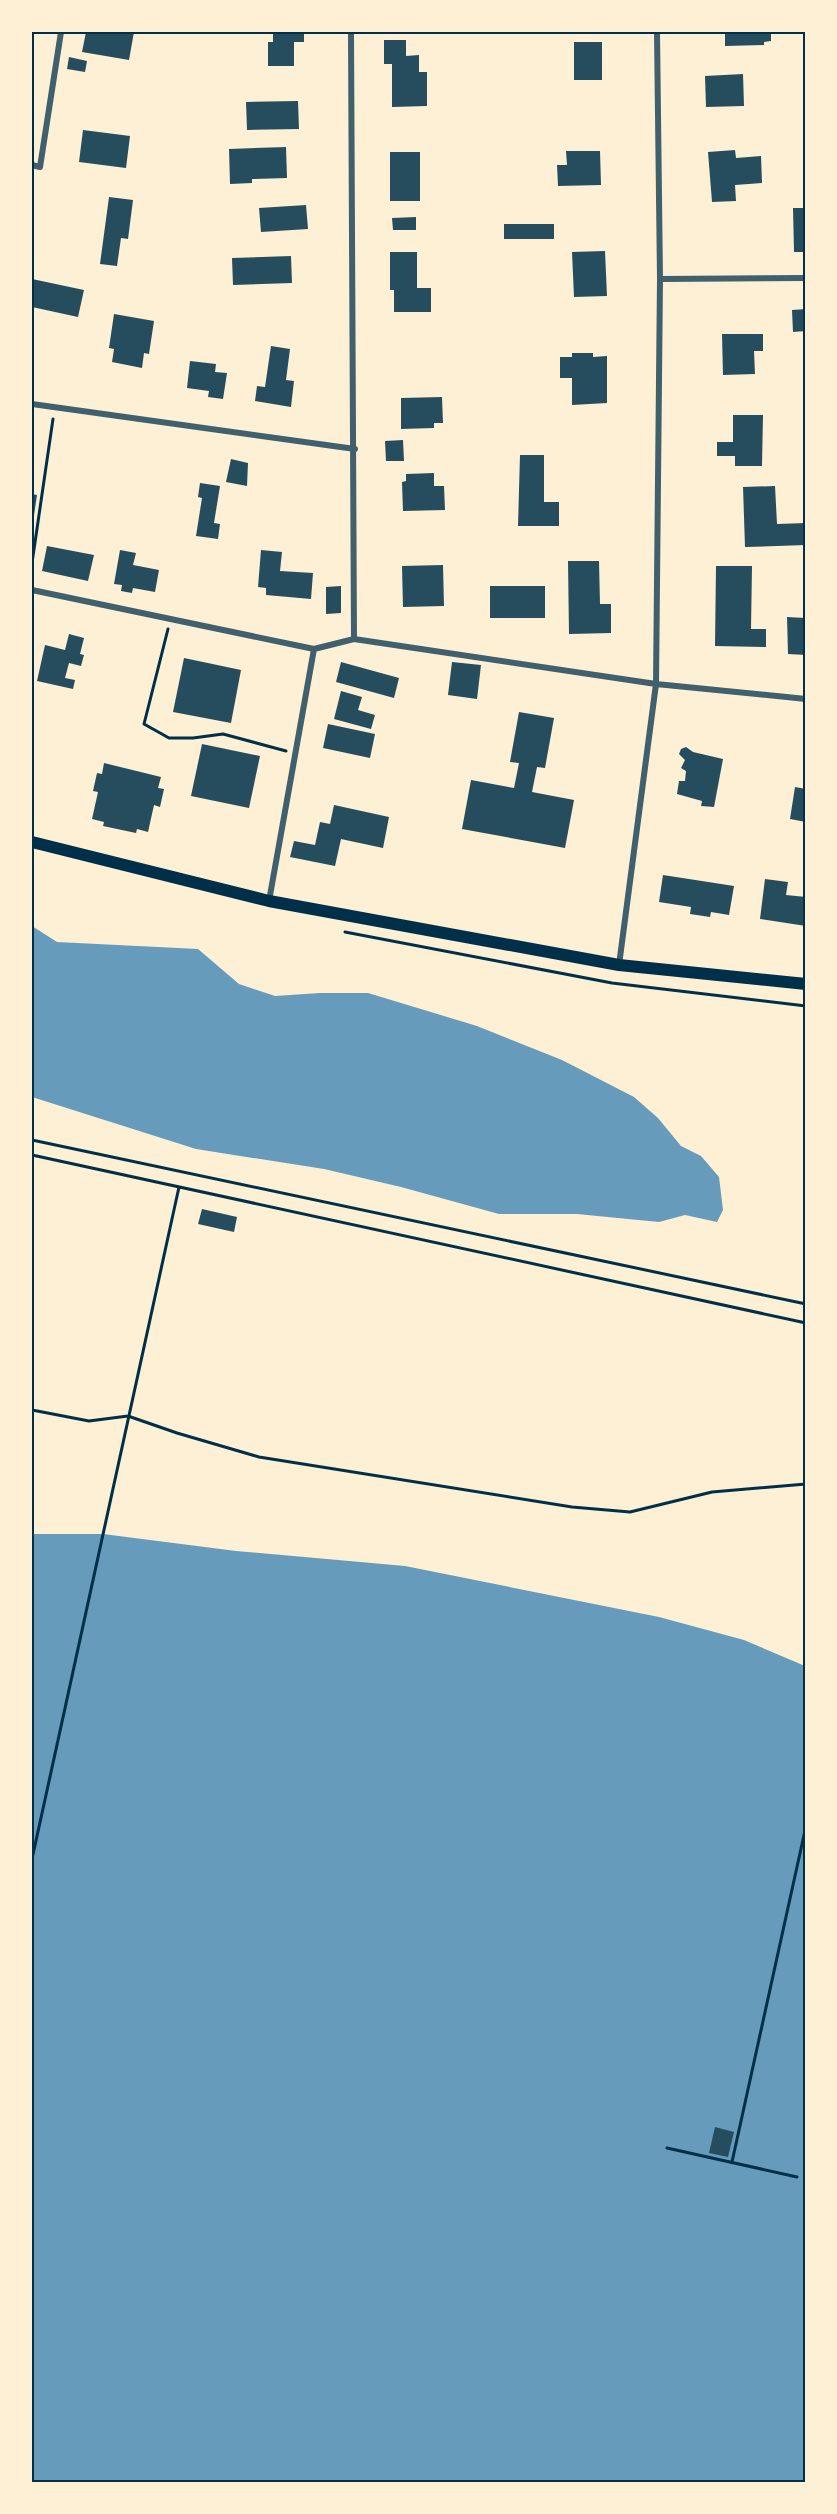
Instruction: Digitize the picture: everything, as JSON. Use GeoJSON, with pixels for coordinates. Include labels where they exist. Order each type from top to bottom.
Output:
{"type":"FeatureCollection","features":[{"type":"Feature","properties":{"kind":"main road"},"geometry":{"type":"LineString","coordinates":[[32,843],[269,901],[620,964],[806,984]]}},
{"type":"Feature","properties":{"kind":"street"},"geometry":{"type":"LineString","coordinates":[[32,165],[40,167],[61,32]]}},
{"type":"Feature","properties":{"kind":"street"},"geometry":{"type":"LineString","coordinates":[[351,32],[355,449],[354,639]]}},
{"type":"Feature","properties":{"kind":"street"},"geometry":{"type":"LineString","coordinates":[[620,964],[656,684],[660,279],[657,32]]}},
{"type":"Feature","properties":{"kind":"street"},"geometry":{"type":"LineString","coordinates":[[660,279],[806,278]]}},
{"type":"Feature","properties":{"kind":"street"},"geometry":{"type":"LineString","coordinates":[[32,404],[355,449]]}},
{"type":"Feature","properties":{"kind":"street"},"geometry":{"type":"LineString","coordinates":[[32,590],[314,649],[354,639],[656,684],[806,699]]}},
{"type":"Feature","properties":{"kind":"street"},"geometry":{"type":"LineString","coordinates":[[269,901],[314,649]]}},
{"type":"Feature","properties":{"kind":"path"},"geometry":{"type":"LineString","coordinates":[[32,563],[33,537],[55,409]]}},
{"type":"Feature","properties":{"kind":"path"},"geometry":{"type":"LineString","coordinates":[[170,619],[144,724],[169,738],[223,734],[296,754]]}},
{"type":"Feature","properties":{"kind":"path"},"geometry":{"type":"LineString","coordinates":[[32,1140],[806,1304]]}},
{"type":"Feature","properties":{"kind":"path"},"geometry":{"type":"LineString","coordinates":[[32,1155],[806,1323]]}},
{"type":"Feature","properties":{"kind":"path"},"geometry":{"type":"LineString","coordinates":[[32,1858],[179,1187]]}},
{"type":"Feature","properties":{"kind":"path"},"geometry":{"type":"LineString","coordinates":[[32,1410],[89,1421],[128,1416],[259,1457],[572,1507],[630,1512],[712,1492],[806,1484]]}},
{"type":"Feature","properties":{"kind":"path"},"geometry":{"type":"LineString","coordinates":[[732,2162],[806,1826]]}},
{"type":"Feature","properties":{"kind":"path"},"geometry":{"type":"LineString","coordinates":[[667,2148],[797,2177]]}},
{"type":"Feature","properties":{"kind":"water"},"geometry":{"type":"Polygon","coordinates":[[[32,926],[57,942],[198,949],[239,984],[275,996],[368,993],[477,1026],[562,1060],[634,1097],[658,1118],[681,1146],[701,1156],[719,1177],[723,1210],[717,1222],[685,1215],[659,1222],[577,1214],[499,1214],[324,1169],[196,1149],[32,1097],[32,926]]]}},
{"type":"Feature","properties":{"kind":"water"},"geometry":{"type":"Polygon","coordinates":[[[32,1534],[103,1534],[236,1551],[405,1566],[659,1617],[744,1640],[805,1666],[805,2482],[32,2482],[32,1534]]]}},
{"type":"Feature","properties":{"kind":"building"},"geometry":{"type":"Polygon","coordinates":[[[86,32],[134,32],[129,60],[82,52],[86,32]]]}},
{"type":"Feature","properties":{"kind":"building"},"geometry":{"type":"Polygon","coordinates":[[[273,32],[304,32],[304,42],[294,42],[294,66],[268,66],[268,42],[273,42],[273,32]]]}},
{"type":"Feature","properties":{"kind":"building"},"geometry":{"type":"Polygon","coordinates":[[[725,32],[771,32],[771,41],[764,42],[764,45],[725,46],[725,32]]]}},
{"type":"Feature","properties":{"kind":"building"},"geometry":{"type":"Polygon","coordinates":[[[384,40],[406,40],[406,56],[419,55],[419,72],[427,72],[427,106],[392,107],[392,64],[384,64],[384,40]]]}},
{"type":"Feature","properties":{"kind":"building"},"geometry":{"type":"Polygon","coordinates":[[[574,42],[602,42],[602,80],[574,80],[574,42]]]}},
{"type":"Feature","properties":{"kind":"building"},"geometry":{"type":"Polygon","coordinates":[[[69,57],[87,61],[85,72],[67,69],[69,57]]]}},
{"type":"Feature","properties":{"kind":"building"},"geometry":{"type":"Polygon","coordinates":[[[743,74],[744,106],[706,107],[705,76],[743,74]]]}},
{"type":"Feature","properties":{"kind":"building"},"geometry":{"type":"Polygon","coordinates":[[[298,101],[299,129],[247,130],[246,102],[298,101]]]}},
{"type":"Feature","properties":{"kind":"building"},"geometry":{"type":"Polygon","coordinates":[[[83,130],[130,136],[126,168],[79,162],[83,130]]]}},
{"type":"Feature","properties":{"kind":"building"},"geometry":{"type":"Polygon","coordinates":[[[286,147],[287,178],[252,179],[252,183],[230,184],[229,149],[286,147]]]}},
{"type":"Feature","properties":{"kind":"building"},"geometry":{"type":"Polygon","coordinates":[[[735,150],[736,158],[761,156],[762,183],[735,185],[736,201],[712,202],[708,152],[735,150]]]}},
{"type":"Feature","properties":{"kind":"building"},"geometry":{"type":"Polygon","coordinates":[[[566,151],[600,151],[601,185],[558,186],[557,165],[567,165],[566,151]]]}},
{"type":"Feature","properties":{"kind":"building"},"geometry":{"type":"Polygon","coordinates":[[[390,152],[420,152],[420,201],[390,201],[390,152]]]}},
{"type":"Feature","properties":{"kind":"building"},"geometry":{"type":"Polygon","coordinates":[[[109,197],[133,200],[128,239],[121,238],[117,266],[100,264],[109,197]]]}},
{"type":"Feature","properties":{"kind":"building"},"geometry":{"type":"Polygon","coordinates":[[[306,205],[308,229],[261,232],[259,208],[306,205]]]}},
{"type":"Feature","properties":{"kind":"building"},"geometry":{"type":"Polygon","coordinates":[[[793,208],[806,208],[806,252],[794,252],[793,208]]]}},
{"type":"Feature","properties":{"kind":"building"},"geometry":{"type":"Polygon","coordinates":[[[416,217],[416,230],[393,230],[392,218],[416,217]]]}},
{"type":"Feature","properties":{"kind":"building"},"geometry":{"type":"Polygon","coordinates":[[[504,224],[554,224],[554,239],[504,239],[504,224]]]}},
{"type":"Feature","properties":{"kind":"building"},"geometry":{"type":"Polygon","coordinates":[[[605,251],[607,296],[574,297],[572,252],[605,251]]]}},
{"type":"Feature","properties":{"kind":"building"},"geometry":{"type":"Polygon","coordinates":[[[390,252],[417,252],[417,288],[431,288],[431,312],[394,312],[394,290],[390,290],[390,252]]]}},
{"type":"Feature","properties":{"kind":"building"},"geometry":{"type":"Polygon","coordinates":[[[291,256],[292,283],[233,285],[232,258],[291,256]]]}},
{"type":"Feature","properties":{"kind":"building"},"geometry":{"type":"Polygon","coordinates":[[[32,279],[84,290],[78,317],[32,307],[32,279]]]}},
{"type":"Feature","properties":{"kind":"building"},"geometry":{"type":"Polygon","coordinates":[[[806,309],[806,331],[793,332],[792,310],[806,309]]]}},
{"type":"Feature","properties":{"kind":"building"},"geometry":{"type":"Polygon","coordinates":[[[114,314],[154,321],[149,354],[144,353],[142,368],[112,362],[114,349],[109,348],[114,314]]]}},
{"type":"Feature","properties":{"kind":"building"},"geometry":{"type":"Polygon","coordinates":[[[722,334],[763,334],[763,351],[754,351],[755,374],[723,375],[722,334]]]}},
{"type":"Feature","properties":{"kind":"building"},"geometry":{"type":"Polygon","coordinates":[[[271,346],[290,349],[286,380],[294,381],[291,407],[255,401],[257,386],[265,387],[271,346]]]}},
{"type":"Feature","properties":{"kind":"building"},"geometry":{"type":"Polygon","coordinates":[[[572,353],[593,353],[593,357],[607,356],[607,403],[572,405],[572,378],[560,378],[560,357],[572,357],[572,353]]]}},
{"type":"Feature","properties":{"kind":"building"},"geometry":{"type":"Polygon","coordinates":[[[190,361],[216,364],[215,372],[227,373],[223,399],[208,397],[209,391],[187,388],[190,361]]]}},
{"type":"Feature","properties":{"kind":"building"},"geometry":{"type":"Polygon","coordinates":[[[442,397],[443,423],[434,423],[434,428],[401,429],[401,398],[442,397]]]}},
{"type":"Feature","properties":{"kind":"building"},"geometry":{"type":"Polygon","coordinates":[[[733,415],[763,415],[762,466],[735,466],[735,456],[717,456],[717,442],[733,442],[733,415]]]}},
{"type":"Feature","properties":{"kind":"building"},"geometry":{"type":"Polygon","coordinates":[[[403,440],[404,461],[386,461],[385,441],[403,440]]]}},
{"type":"Feature","properties":{"kind":"building"},"geometry":{"type":"Polygon","coordinates":[[[520,455],[544,455],[544,502],[559,502],[559,526],[518,526],[520,455]]]}},
{"type":"Feature","properties":{"kind":"building"},"geometry":{"type":"Polygon","coordinates":[[[231,459],[248,463],[247,486],[226,482],[231,459]]]}},
{"type":"Feature","properties":{"kind":"building"},"geometry":{"type":"Polygon","coordinates":[[[434,473],[434,486],[444,486],[445,510],[403,511],[402,482],[406,481],[406,474],[434,473]]]}},
{"type":"Feature","properties":{"kind":"building"},"geometry":{"type":"Polygon","coordinates":[[[200,483],[220,486],[214,523],[220,524],[218,539],[196,536],[202,498],[198,497],[200,483]]]}},
{"type":"Feature","properties":{"kind":"building"},"geometry":{"type":"Polygon","coordinates":[[[775,486],[777,524],[806,523],[806,545],[745,547],[743,487],[775,486]]]}},
{"type":"Feature","properties":{"kind":"building"},"geometry":{"type":"Polygon","coordinates":[[[32,494],[37,495],[33,522],[32,521],[32,494]]]}},
{"type":"Feature","properties":{"kind":"building"},"geometry":{"type":"Polygon","coordinates":[[[47,546],[94,555],[88,581],[42,571],[47,546]]]}},
{"type":"Feature","properties":{"kind":"building"},"geometry":{"type":"Polygon","coordinates":[[[120,550],[136,553],[133,565],[159,570],[155,592],[133,588],[132,593],[121,591],[122,585],[114,584],[120,550]]]}},
{"type":"Feature","properties":{"kind":"building"},"geometry":{"type":"Polygon","coordinates":[[[261,550],[282,552],[280,571],[313,573],[311,599],[266,595],[266,588],[258,587],[261,550]]]}},
{"type":"Feature","properties":{"kind":"building"},"geometry":{"type":"Polygon","coordinates":[[[568,561],[599,561],[600,604],[611,604],[611,633],[569,634],[568,561]]]}},
{"type":"Feature","properties":{"kind":"building"},"geometry":{"type":"Polygon","coordinates":[[[443,565],[444,606],[403,607],[402,566],[443,565]]]}},
{"type":"Feature","properties":{"kind":"building"},"geometry":{"type":"Polygon","coordinates":[[[716,566],[752,566],[751,629],[766,629],[766,647],[715,646],[716,566]]]}},
{"type":"Feature","properties":{"kind":"building"},"geometry":{"type":"Polygon","coordinates":[[[341,586],[341,613],[326,614],[326,587],[341,586]]]}},
{"type":"Feature","properties":{"kind":"building"},"geometry":{"type":"Polygon","coordinates":[[[490,586],[545,586],[545,618],[490,618],[490,586]]]}},
{"type":"Feature","properties":{"kind":"building"},"geometry":{"type":"Polygon","coordinates":[[[787,617],[806,618],[806,655],[788,654],[787,617]]]}},
{"type":"Feature","properties":{"kind":"building"},"geometry":{"type":"Polygon","coordinates":[[[69,634],[84,638],[80,654],[84,655],[81,666],[69,663],[65,678],[75,680],[73,689],[37,681],[45,645],[65,650],[69,634]]]}},
{"type":"Feature","properties":{"kind":"building"},"geometry":{"type":"Polygon","coordinates":[[[184,658],[241,670],[231,723],[173,712],[184,658]]]}},
{"type":"Feature","properties":{"kind":"building"},"geometry":{"type":"Polygon","coordinates":[[[341,662],[399,678],[394,698],[336,682],[341,662]]]}},
{"type":"Feature","properties":{"kind":"building"},"geometry":{"type":"Polygon","coordinates":[[[452,662],[481,665],[477,699],[448,695],[452,662]]]}},
{"type":"Feature","properties":{"kind":"building"},"geometry":{"type":"Polygon","coordinates":[[[341,691],[362,697],[358,710],[375,715],[371,729],[334,719],[341,691]]]}},
{"type":"Feature","properties":{"kind":"building"},"geometry":{"type":"Polygon","coordinates":[[[519,712],[554,718],[545,768],[537,767],[532,792],[574,800],[565,848],[462,829],[471,780],[514,788],[519,763],[510,762],[519,712]]]}},
{"type":"Feature","properties":{"kind":"building"},"geometry":{"type":"Polygon","coordinates":[[[328,724],[375,734],[370,758],[323,748],[328,724]]]}},
{"type":"Feature","properties":{"kind":"building"},"geometry":{"type":"Polygon","coordinates":[[[202,744],[260,756],[249,808],[191,796],[202,744]]]}},
{"type":"Feature","properties":{"kind":"building"},"geometry":{"type":"Polygon","coordinates":[[[686,747],[693,752],[723,759],[714,807],[701,806],[702,801],[677,794],[679,781],[685,781],[686,771],[681,768],[685,760],[679,754],[681,749],[686,747]]]}},
{"type":"Feature","properties":{"kind":"building"},"geometry":{"type":"Polygon","coordinates":[[[104,763],[161,777],[158,788],[164,789],[160,807],[154,805],[148,832],[137,829],[136,833],[103,826],[104,822],[92,819],[98,792],[93,791],[97,773],[102,774],[104,763]]]}},
{"type":"Feature","properties":{"kind":"building"},"geometry":{"type":"Polygon","coordinates":[[[795,787],[806,789],[806,822],[790,819],[795,787]]]}},
{"type":"Feature","properties":{"kind":"building"},"geometry":{"type":"Polygon","coordinates":[[[334,805],[389,817],[383,848],[341,839],[335,866],[290,857],[294,841],[315,845],[320,822],[330,824],[334,805]]]}},
{"type":"Feature","properties":{"kind":"building"},"geometry":{"type":"Polygon","coordinates":[[[663,875],[734,886],[729,915],[711,912],[710,917],[690,914],[691,907],[659,902],[663,875]]]}},
{"type":"Feature","properties":{"kind":"building"},"geometry":{"type":"Polygon","coordinates":[[[765,879],[788,882],[786,895],[806,897],[806,926],[760,919],[765,879]]]}},
{"type":"Feature","properties":{"kind":"building"},"geometry":{"type":"Polygon","coordinates":[[[202,1209],[237,1217],[234,1232],[198,1224],[202,1209]]]}},
{"type":"Feature","properties":{"kind":"building"},"geometry":{"type":"Polygon","coordinates":[[[715,2127],[734,2132],[728,2157],[709,2153],[715,2127]]]}}]}
